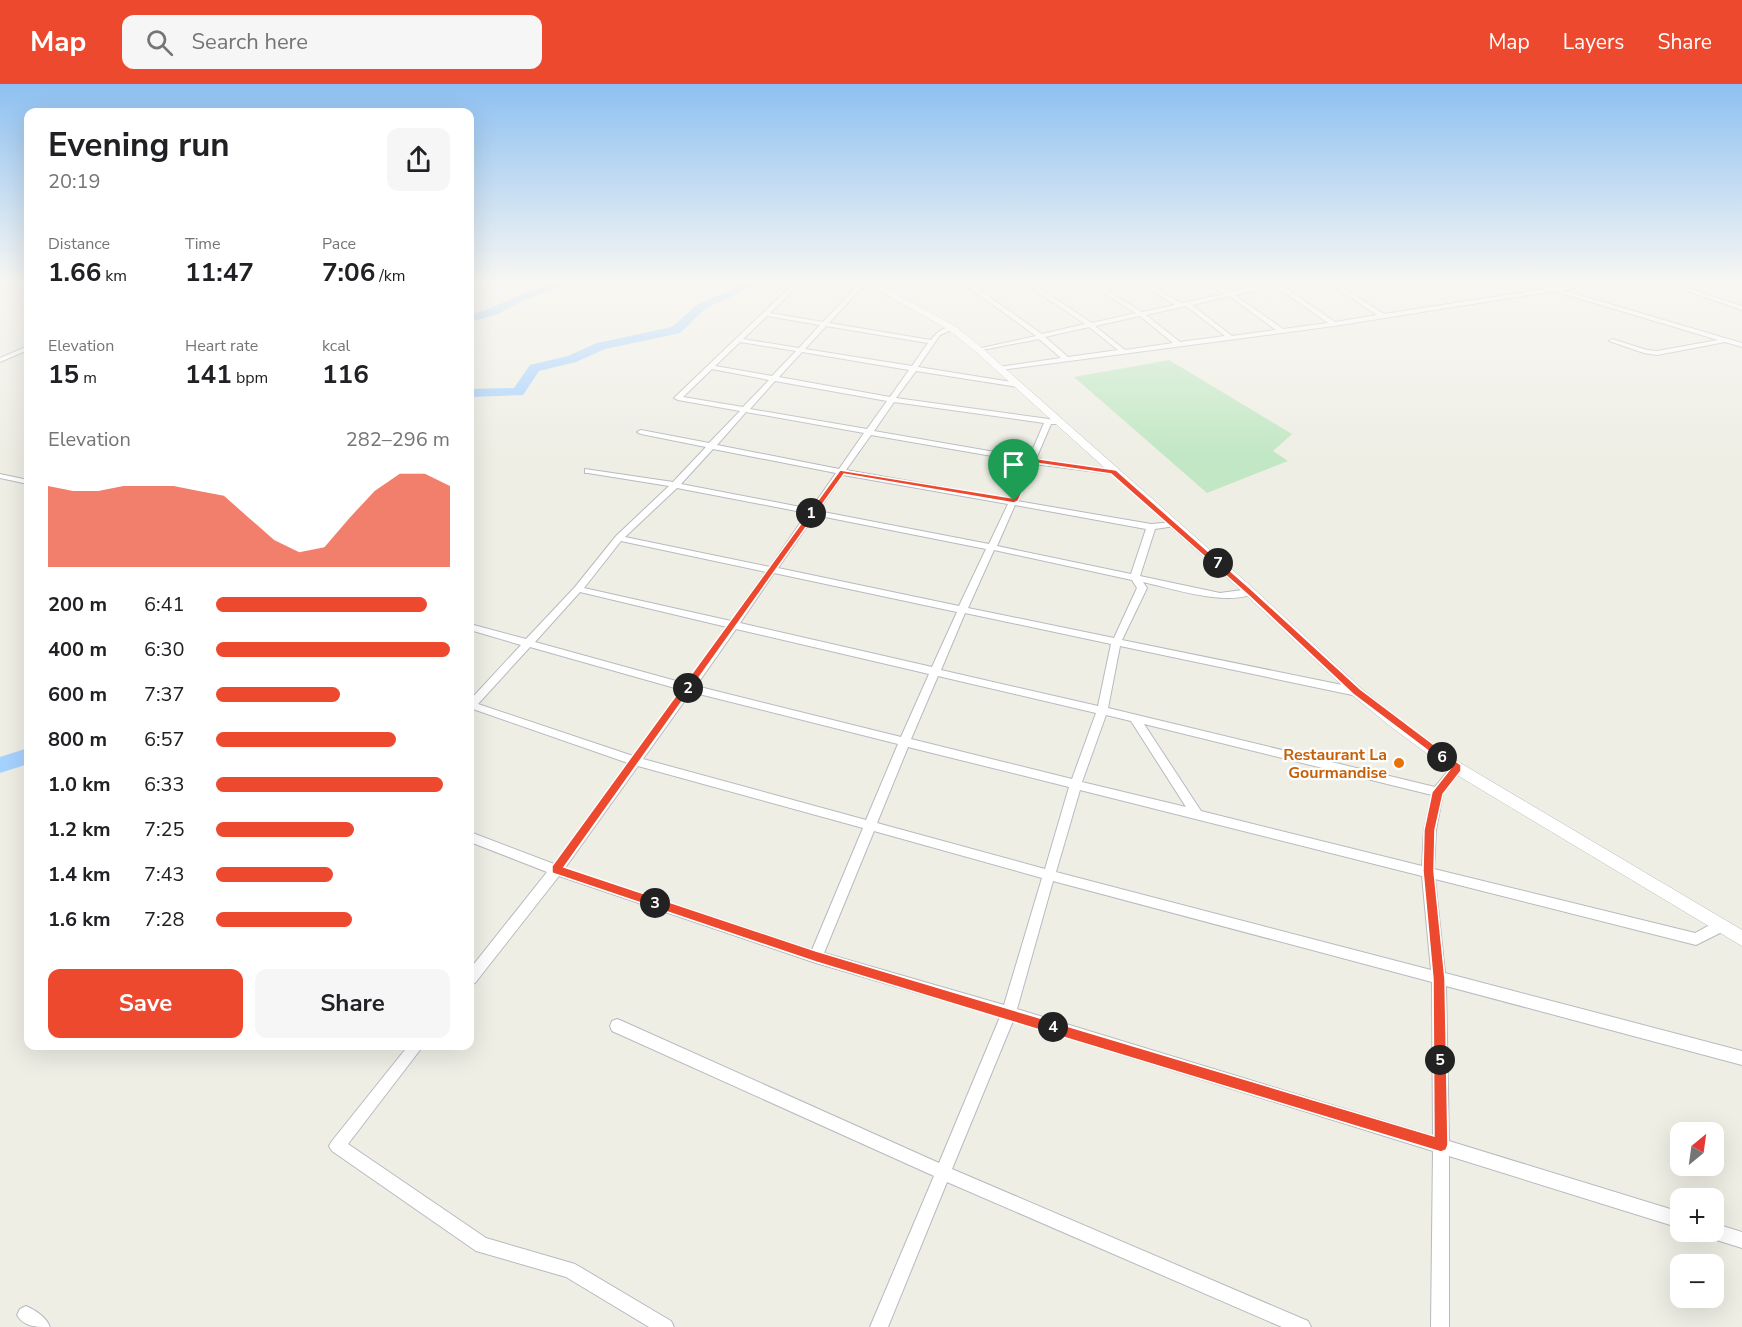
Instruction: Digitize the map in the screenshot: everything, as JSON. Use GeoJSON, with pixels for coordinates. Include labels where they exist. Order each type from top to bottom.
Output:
{"type":"FeatureCollection","features":[{"type":"Feature","properties":{"kind":"main road"},"geometry":{"type":"LineString","coordinates":[[969,342],[1000,368],[1054,422],[1250,592],[1357,692],[1457,768],[1742,939]]}},
{"type":"Feature","properties":{"kind":"street"},"geometry":{"type":"LineString","coordinates":[[736,342],[678,398],[1032,461],[1113,472]]}},
{"type":"Feature","properties":{"kind":"street"},"geometry":{"type":"LineString","coordinates":[[749,342],[1018,385]]}},
{"type":"Feature","properties":{"kind":"street"},"geometry":{"type":"LineString","coordinates":[[474,702],[578,589],[619,538],[675,485],[807,342]]}},
{"type":"Feature","properties":{"kind":"street"},"geometry":{"type":"LineString","coordinates":[[474,974],[556,870],[688,688],[932,342]]}},
{"type":"Feature","properties":{"kind":"street"},"geometry":{"type":"LineString","coordinates":[[979,350],[1011,342]]}},
{"type":"Feature","properties":{"kind":"street"},"geometry":{"type":"LineString","coordinates":[[1047,342],[1066,359]]}},
{"type":"Feature","properties":{"kind":"street"},"geometry":{"type":"LineString","coordinates":[[1112,342],[1124,352]]}},
{"type":"Feature","properties":{"kind":"street"},"geometry":{"type":"LineString","coordinates":[[1175,342],[1179,345]]}},
{"type":"Feature","properties":{"kind":"street"},"geometry":{"type":"LineString","coordinates":[[1000,368],[1201,342]]}},
{"type":"Feature","properties":{"kind":"street"},"geometry":{"type":"LineString","coordinates":[[1615,342],[1646,352],[1657,353],[1716,342]]}},
{"type":"Feature","properties":{"kind":"street"},"geometry":{"type":"LineString","coordinates":[[0,360],[24,350]]}},
{"type":"Feature","properties":{"kind":"street"},"geometry":{"type":"LineString","coordinates":[[710,367],[892,400],[1054,422],[1032,461],[962,610],[816,957]]}},
{"type":"Feature","properties":{"kind":"street"},"geometry":{"type":"LineString","coordinates":[[641,432],[842,472],[1151,526],[1172,524]]}},
{"type":"Feature","properties":{"kind":"street"},"geometry":{"type":"LineString","coordinates":[[588,471],[675,485],[991,547],[1220,596],[1250,592]]}},
{"type":"Feature","properties":{"kind":"street"},"geometry":{"type":"LineString","coordinates":[[0,476],[24,481]]}},
{"type":"Feature","properties":{"kind":"street"},"geometry":{"type":"LineString","coordinates":[[879,1327],[1009,1013],[1075,786],[1102,710],[1116,643],[1142,588],[1135,577],[1151,526]]}},
{"type":"Feature","properties":{"kind":"street"},"geometry":{"type":"LineString","coordinates":[[619,538],[1357,692]]}},
{"type":"Feature","properties":{"kind":"street"},"geometry":{"type":"LineString","coordinates":[[578,589],[1102,710],[1438,792]]}},
{"type":"Feature","properties":{"kind":"street"},"geometry":{"type":"LineString","coordinates":[[474,628],[688,688],[1696,939],[1721,926]]}},
{"type":"Feature","properties":{"kind":"street"},"geometry":{"type":"LineString","coordinates":[[474,706],[635,760],[1049,875],[1742,1058]]}},
{"type":"Feature","properties":{"kind":"street"},"geometry":{"type":"LineString","coordinates":[[1135,718],[1197,815]]}},
{"type":"Feature","properties":{"kind":"street"},"geometry":{"type":"LineString","coordinates":[[1440,1327],[1439,979],[1428,871],[1430,830],[1438,792],[1457,768]]}},
{"type":"Feature","properties":{"kind":"street"},"geometry":{"type":"LineString","coordinates":[[474,839],[556,870],[816,957],[1009,1013],[1670,1217]]}},
{"type":"Feature","properties":{"kind":"street"},"geometry":{"type":"LineString","coordinates":[[617,1026],[942,1172],[1302,1327]]}},
{"type":"Feature","properties":{"kind":"street"},"geometry":{"type":"LineString","coordinates":[[413,1050],[337,1146],[482,1245],[568,1270],[665,1327]]}},
{"type":"Feature","properties":{"kind":"street"},"geometry":{"type":"LineString","coordinates":[[1724,1234],[1742,1240]]}},
{"type":"Feature","properties":{"kind":"street"},"geometry":{"type":"LineString","coordinates":[[26,1315],[41,1327]]}},
{"type":"Feature","properties":{"kind":"green space"},"geometry":{"type":"Polygon","coordinates":[[[1169,360],[1292,434],[1273,451],[1288,461],[1207,493],[1074,377],[1169,360]]]}},
{"type":"Feature","properties":{"kind":"waterway"},"geometry":{"type":"LineString","coordinates":[[474,393],[518,392],[534,368],[572,359],[601,346],[620,342]]}},
{"type":"Feature","properties":{"kind":"waterway"},"geometry":{"type":"LineString","coordinates":[[0,765],[24,757]]}},
{"type":"Feature","properties":{"kind":"place","name":"Restaurant La Gourmandise"},"geometry":{"type":"Point","coordinates":[1399,763]}},
{"type":"Feature","properties":{"kind":"route"},"geometry":{"type":"LineString","coordinates":[[1032,461],[1113,472],[1250,592],[1357,692],[1457,768],[1438,792],[1430,830],[1428,871],[1439,979],[1441,1145],[1009,1013],[816,957],[556,870],[842,472],[1014,501],[1032,461]]}}]}
